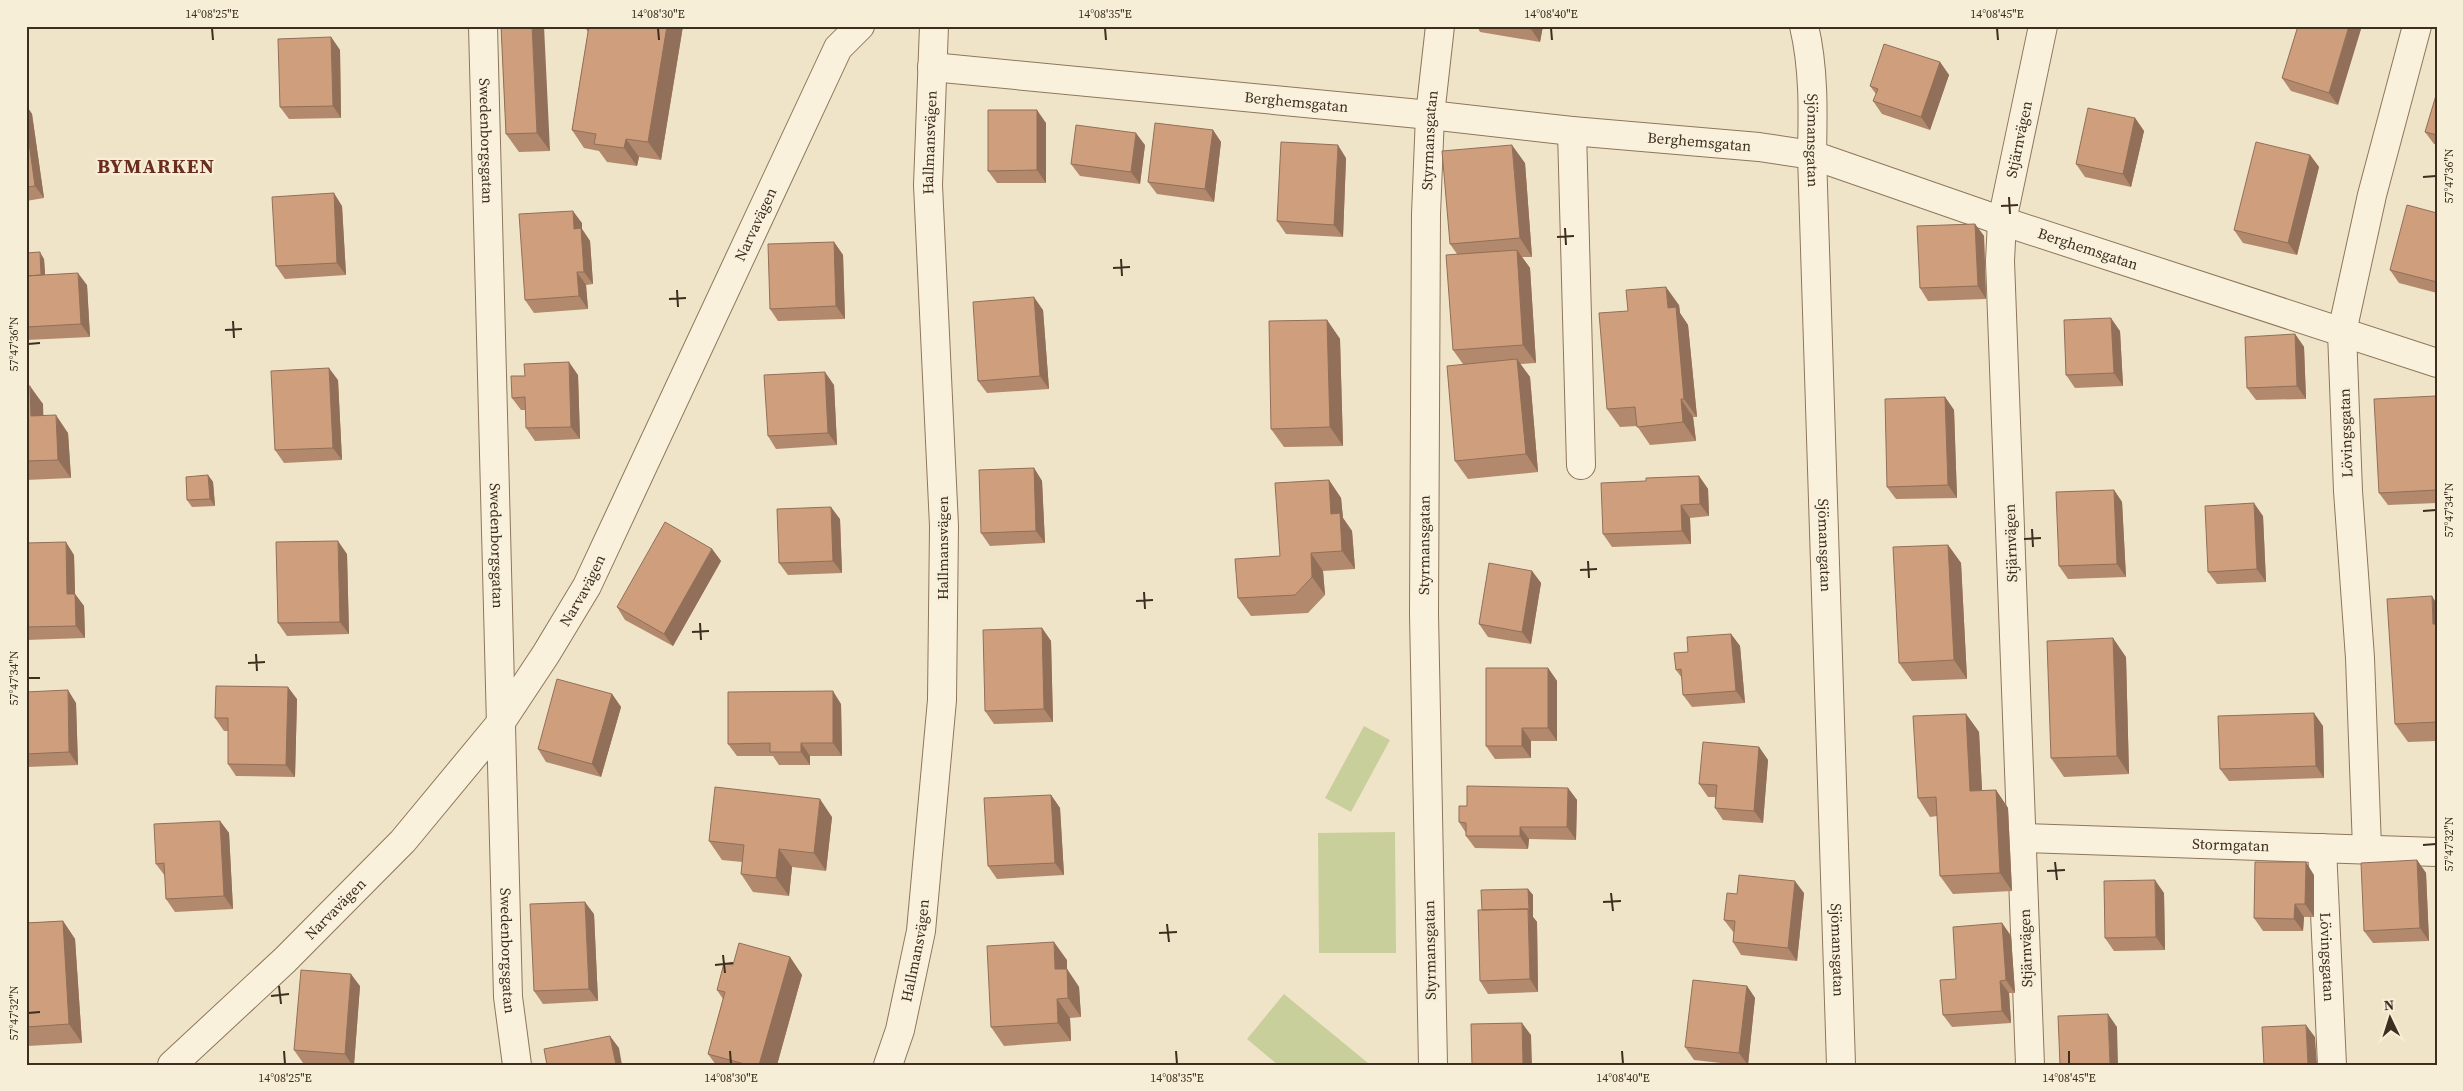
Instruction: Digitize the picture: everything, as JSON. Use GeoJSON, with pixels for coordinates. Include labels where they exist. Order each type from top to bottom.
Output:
{"type":"FeatureCollection","features":[{"type":"Feature","properties":{"kind":"street","name":"Swedenborgsgatan"},"geometry":{"type":"LineString","coordinates":[[483,26],[499,580],[499,725],[508,997],[517,1065]]}},
{"type":"Feature","properties":{"kind":"street","name":"Narvavägen"},"geometry":{"type":"LineString","coordinates":[[172,1065],[285,960],[402,841],[499,725],[546,654],[587,586],[838,48],[860,26]]}},
{"type":"Feature","properties":{"kind":"street","name":"Hallmansvägen"},"geometry":{"type":"LineString","coordinates":[[888,1065],[900,1030],[921,931],[942,700],[944,526],[928,184],[934,26]]}},
{"type":"Feature","properties":{"kind":"street","name":"Styrmansgatan"},"geometry":{"type":"LineString","coordinates":[[1432,1065],[1424,614],[1426,214],[1430,115],[1440,26]]}},
{"type":"Feature","properties":{"kind":"street","name":"Sjömansgatan"},"geometry":{"type":"LineString","coordinates":[[1804,26],[1810,67],[1813,110],[1812,155],[1842,1065]]}},
{"type":"Feature","properties":{"kind":"street","name":"Stjärnvägen"},"geometry":{"type":"LineString","coordinates":[[2030,1065],[2000,261],[2002,221],[2043,26]]}},
{"type":"Feature","properties":{"kind":"street","name":"Lövingsgatan"},"geometry":{"type":"LineString","coordinates":[[2367,848],[2360,658],[2348,491],[2342,332],[2372,195],[2418,26]]}},
{"type":"Feature","properties":{"kind":"street","name":"Berghemsgatan"},"geometry":{"type":"LineString","coordinates":[[932,67],[1430,115],[1572,131],[1759,147],[1812,155],[2002,221],[2437,363]]}},
{"type":"Feature","properties":{"kind":"street"},"geometry":{"type":"LineString","coordinates":[[1572,131],[1581,465]]}},
{"type":"Feature","properties":{"kind":"street","name":"Stormgatan"},"geometry":{"type":"LineString","coordinates":[[2023,838],[2367,848],[2437,852]]}},
{"type":"Feature","properties":{"kind":"street","name":"Lövingsgatan"},"geometry":{"type":"LineString","coordinates":[[2322,848],[2332,1065]]}},
{"type":"Feature","properties":{"kind":"green space"},"geometry":{"type":"Polygon","coordinates":[[[1364,726],[1390,740],[1351,812],[1325,798],[1364,726]]]}},
{"type":"Feature","properties":{"kind":"green space"},"geometry":{"type":"Polygon","coordinates":[[[1395,832],[1396,953],[1319,953],[1318,833],[1395,832]]]}},
{"type":"Feature","properties":{"kind":"green space"},"geometry":{"type":"Polygon","coordinates":[[[1284,994],[1368,1063],[1366,1065],[1278,1065],[1247,1039],[1284,994]]]}},
{"type":"Feature","properties":{"kind":"building"},"geometry":{"type":"Polygon","coordinates":[[[501,26],[532,26],[537,133],[506,134],[501,26]]]}},
{"type":"Feature","properties":{"kind":"building"},"geometry":{"type":"Polygon","coordinates":[[[589,26],[667,26],[648,142],[626,139],[624,148],[594,144],[596,134],[572,130],[589,26]]]}},
{"type":"Feature","properties":{"kind":"building"},"geometry":{"type":"Polygon","coordinates":[[[1514,26],[1532,26],[1531,29],[1514,26]]]}},
{"type":"Feature","properties":{"kind":"building"},"geometry":{"type":"Polygon","coordinates":[[[2298,26],[2349,26],[2329,93],[2282,78],[2298,26]]]}},
{"type":"Feature","properties":{"kind":"building"},"geometry":{"type":"Polygon","coordinates":[[[331,37],[333,106],[280,107],[278,39],[331,37]]]}},
{"type":"Feature","properties":{"kind":"building"},"geometry":{"type":"Polygon","coordinates":[[[1884,44],[1940,62],[1921,117],[1873,101],[1878,89],[1870,86],[1884,44]]]}},
{"type":"Feature","properties":{"kind":"building"},"geometry":{"type":"Polygon","coordinates":[[[2437,92],[2437,135],[2425,132],[2437,92]]]}},
{"type":"Feature","properties":{"kind":"building"},"geometry":{"type":"Polygon","coordinates":[[[2088,108],[2135,118],[2123,174],[2076,164],[2088,108]]]}},
{"type":"Feature","properties":{"kind":"building"},"geometry":{"type":"Polygon","coordinates":[[[988,110],[1037,110],[1037,170],[988,171],[988,110]]]}},
{"type":"Feature","properties":{"kind":"building"},"geometry":{"type":"Polygon","coordinates":[[[26,121],[35,186],[26,187],[26,121]]]}},
{"type":"Feature","properties":{"kind":"building"},"geometry":{"type":"Polygon","coordinates":[[[1155,123],[1213,130],[1205,189],[1148,182],[1155,123]]]}},
{"type":"Feature","properties":{"kind":"building"},"geometry":{"type":"Polygon","coordinates":[[[1076,125],[1136,133],[1131,172],[1071,164],[1076,125]]]}},
{"type":"Feature","properties":{"kind":"building"},"geometry":{"type":"Polygon","coordinates":[[[1281,142],[1338,145],[1334,225],[1277,221],[1281,142]]]}},
{"type":"Feature","properties":{"kind":"building"},"geometry":{"type":"Polygon","coordinates":[[[2256,142],[2310,155],[2288,243],[2234,230],[2256,142]]]}},
{"type":"Feature","properties":{"kind":"building"},"geometry":{"type":"Polygon","coordinates":[[[1512,145],[1520,238],[1450,244],[1442,151],[1512,145]]]}},
{"type":"Feature","properties":{"kind":"building"},"geometry":{"type":"Polygon","coordinates":[[[334,193],[337,263],[276,266],[272,197],[334,193]]]}},
{"type":"Feature","properties":{"kind":"building"},"geometry":{"type":"Polygon","coordinates":[[[2407,205],[2437,213],[2437,282],[2390,270],[2407,205]]]}},
{"type":"Feature","properties":{"kind":"building"},"geometry":{"type":"Polygon","coordinates":[[[573,211],[574,229],[581,228],[584,272],[577,272],[579,296],[525,300],[519,214],[573,211]]]}},
{"type":"Feature","properties":{"kind":"building"},"geometry":{"type":"Polygon","coordinates":[[[1975,224],[1978,286],[1920,288],[1917,226],[1975,224]]]}},
{"type":"Feature","properties":{"kind":"building"},"geometry":{"type":"Polygon","coordinates":[[[834,242],[836,306],[770,309],[768,244],[834,242]]]}},
{"type":"Feature","properties":{"kind":"building"},"geometry":{"type":"Polygon","coordinates":[[[1517,250],[1523,345],[1453,350],[1446,255],[1517,250]]]}},
{"type":"Feature","properties":{"kind":"building"},"geometry":{"type":"Polygon","coordinates":[[[40,252],[41,275],[26,276],[26,253],[40,252]]]}},
{"type":"Feature","properties":{"kind":"building"},"geometry":{"type":"Polygon","coordinates":[[[78,273],[81,324],[26,327],[26,276],[78,273]]]}},
{"type":"Feature","properties":{"kind":"building"},"geometry":{"type":"Polygon","coordinates":[[[1666,287],[1668,308],[1676,307],[1684,399],[1681,399],[1683,422],[1637,427],[1635,407],[1607,409],[1599,313],[1628,311],[1626,290],[1666,287]]]}},
{"type":"Feature","properties":{"kind":"building"},"geometry":{"type":"Polygon","coordinates":[[[1034,297],[1040,376],[978,381],[973,302],[1034,297]]]}},
{"type":"Feature","properties":{"kind":"building"},"geometry":{"type":"Polygon","coordinates":[[[2111,318],[2114,373],[2066,375],[2064,320],[2111,318]]]}},
{"type":"Feature","properties":{"kind":"building"},"geometry":{"type":"Polygon","coordinates":[[[1327,320],[1330,427],[1271,429],[1269,321],[1327,320]]]}},
{"type":"Feature","properties":{"kind":"building"},"geometry":{"type":"Polygon","coordinates":[[[2295,334],[2297,386],[2247,388],[2245,337],[2295,334]]]}},
{"type":"Feature","properties":{"kind":"building"},"geometry":{"type":"Polygon","coordinates":[[[1517,359],[1526,454],[1455,461],[1447,366],[1517,359]]]}},
{"type":"Feature","properties":{"kind":"building"},"geometry":{"type":"Polygon","coordinates":[[[569,362],[571,427],[526,428],[525,397],[512,398],[511,376],[525,376],[524,364],[569,362]]]}},
{"type":"Feature","properties":{"kind":"building"},"geometry":{"type":"Polygon","coordinates":[[[329,368],[333,448],[275,450],[271,371],[329,368]]]}},
{"type":"Feature","properties":{"kind":"building"},"geometry":{"type":"Polygon","coordinates":[[[825,372],[828,433],[768,436],[764,375],[825,372]]]}},
{"type":"Feature","properties":{"kind":"building"},"geometry":{"type":"Polygon","coordinates":[[[26,386],[30,386],[31,416],[56,415],[58,460],[26,461],[26,386]]]}},
{"type":"Feature","properties":{"kind":"building"},"geometry":{"type":"Polygon","coordinates":[[[2436,396],[2437,490],[2379,493],[2374,399],[2436,396]]]}},
{"type":"Feature","properties":{"kind":"building"},"geometry":{"type":"Polygon","coordinates":[[[1945,397],[1948,485],[1887,487],[1885,399],[1945,397]]]}},
{"type":"Feature","properties":{"kind":"building"},"geometry":{"type":"Polygon","coordinates":[[[1034,468],[1036,531],[981,533],[979,470],[1034,468]]]}},
{"type":"Feature","properties":{"kind":"building"},"geometry":{"type":"Polygon","coordinates":[[[208,475],[210,499],[187,500],[186,477],[208,475]]]}},
{"type":"Feature","properties":{"kind":"building"},"geometry":{"type":"Polygon","coordinates":[[[1699,476],[1700,504],[1681,505],[1682,531],[1603,534],[1601,483],[1646,481],[1646,478],[1699,476]]]}},
{"type":"Feature","properties":{"kind":"building"},"geometry":{"type":"Polygon","coordinates":[[[1329,480],[1331,514],[1340,513],[1342,551],[1311,553],[1312,577],[1295,595],[1238,598],[1235,559],[1280,556],[1275,483],[1329,480]]]}},
{"type":"Feature","properties":{"kind":"building"},"geometry":{"type":"Polygon","coordinates":[[[2114,490],[2117,564],[2059,566],[2056,492],[2114,490]]]}},
{"type":"Feature","properties":{"kind":"building"},"geometry":{"type":"Polygon","coordinates":[[[2254,503],[2257,569],[2208,572],[2205,506],[2254,503]]]}},
{"type":"Feature","properties":{"kind":"building"},"geometry":{"type":"Polygon","coordinates":[[[831,507],[833,561],[779,563],[777,509],[831,507]]]}},
{"type":"Feature","properties":{"kind":"building"},"geometry":{"type":"Polygon","coordinates":[[[665,522],[712,549],[664,634],[617,607],[665,522]]]}},
{"type":"Feature","properties":{"kind":"building"},"geometry":{"type":"Polygon","coordinates":[[[338,541],[340,622],[278,623],[276,542],[338,541]]]}},
{"type":"Feature","properties":{"kind":"building"},"geometry":{"type":"Polygon","coordinates":[[[66,542],[67,594],[75,594],[76,626],[26,627],[26,543],[66,542]]]}},
{"type":"Feature","properties":{"kind":"building"},"geometry":{"type":"Polygon","coordinates":[[[1948,545],[1954,660],[1899,663],[1893,547],[1948,545]]]}},
{"type":"Feature","properties":{"kind":"building"},"geometry":{"type":"Polygon","coordinates":[[[1489,563],[1532,571],[1522,632],[1479,624],[1489,563]]]}},
{"type":"Feature","properties":{"kind":"building"},"geometry":{"type":"Polygon","coordinates":[[[2432,596],[2433,624],[2437,624],[2437,722],[2395,724],[2387,599],[2432,596]]]}},
{"type":"Feature","properties":{"kind":"building"},"geometry":{"type":"Polygon","coordinates":[[[1042,628],[1044,709],[985,711],[983,630],[1042,628]]]}},
{"type":"Feature","properties":{"kind":"building"},"geometry":{"type":"Polygon","coordinates":[[[1731,634],[1736,691],[1683,695],[1681,669],[1676,670],[1674,653],[1688,652],[1687,637],[1731,634]]]}},
{"type":"Feature","properties":{"kind":"building"},"geometry":{"type":"Polygon","coordinates":[[[2113,638],[2117,756],[2051,758],[2047,641],[2113,638]]]}},
{"type":"Feature","properties":{"kind":"building"},"geometry":{"type":"Polygon","coordinates":[[[1486,668],[1548,668],[1548,728],[1522,728],[1522,746],[1486,746],[1486,668]]]}},
{"type":"Feature","properties":{"kind":"building"},"geometry":{"type":"Polygon","coordinates":[[[557,679],[612,694],[592,764],[538,749],[557,679]]]}},
{"type":"Feature","properties":{"kind":"building"},"geometry":{"type":"Polygon","coordinates":[[[216,686],[288,687],[286,765],[228,764],[228,718],[215,718],[216,686]]]}},
{"type":"Feature","properties":{"kind":"building"},"geometry":{"type":"Polygon","coordinates":[[[68,690],[69,752],[26,754],[26,692],[68,690]]]}},
{"type":"Feature","properties":{"kind":"building"},"geometry":{"type":"Polygon","coordinates":[[[833,691],[833,743],[801,743],[801,752],[770,752],[770,743],[728,744],[728,692],[833,691]]]}},
{"type":"Feature","properties":{"kind":"building"},"geometry":{"type":"Polygon","coordinates":[[[2314,713],[2316,766],[2220,769],[2218,716],[2314,713]]]}},
{"type":"Feature","properties":{"kind":"building"},"geometry":{"type":"Polygon","coordinates":[[[1966,714],[1970,791],[1996,790],[2000,873],[1940,876],[1936,797],[1918,798],[1913,716],[1966,714]]]}},
{"type":"Feature","properties":{"kind":"building"},"geometry":{"type":"Polygon","coordinates":[[[1703,742],[1759,747],[1754,811],[1715,808],[1717,785],[1699,784],[1703,742]]]}},
{"type":"Feature","properties":{"kind":"building"},"geometry":{"type":"Polygon","coordinates":[[[1467,786],[1568,788],[1567,827],[1520,827],[1520,836],[1466,836],[1466,823],[1459,822],[1459,806],[1467,806],[1467,786]]]}},
{"type":"Feature","properties":{"kind":"building"},"geometry":{"type":"Polygon","coordinates":[[[715,787],[820,799],[814,853],[779,849],[776,878],[741,874],[744,845],[709,841],[715,787]]]}},
{"type":"Feature","properties":{"kind":"building"},"geometry":{"type":"Polygon","coordinates":[[[1051,795],[1055,863],[988,866],[984,798],[1051,795]]]}},
{"type":"Feature","properties":{"kind":"building"},"geometry":{"type":"Polygon","coordinates":[[[220,821],[224,896],[166,899],[164,863],[156,864],[154,824],[220,821]]]}},
{"type":"Feature","properties":{"kind":"building"},"geometry":{"type":"Polygon","coordinates":[[[2417,860],[2420,928],[2364,931],[2361,863],[2417,860]]]}},
{"type":"Feature","properties":{"kind":"building"},"geometry":{"type":"Polygon","coordinates":[[[2255,862],[2306,862],[2305,904],[2295,904],[2294,919],[2254,918],[2255,862]]]}},
{"type":"Feature","properties":{"kind":"building"},"geometry":{"type":"Polygon","coordinates":[[[1739,875],[1795,881],[1788,948],[1733,942],[1735,921],[1724,920],[1727,893],[1737,894],[1739,875]]]}},
{"type":"Feature","properties":{"kind":"building"},"geometry":{"type":"Polygon","coordinates":[[[2155,880],[2156,937],[2105,938],[2104,881],[2155,880]]]}},
{"type":"Feature","properties":{"kind":"building"},"geometry":{"type":"Polygon","coordinates":[[[1528,889],[1529,910],[1482,910],[1481,890],[1528,889]]]}},
{"type":"Feature","properties":{"kind":"building"},"geometry":{"type":"Polygon","coordinates":[[[585,902],[589,989],[534,991],[530,904],[585,902]]]}},
{"type":"Feature","properties":{"kind":"building"},"geometry":{"type":"Polygon","coordinates":[[[1528,909],[1530,979],[1480,981],[1478,910],[1528,909]]]}},
{"type":"Feature","properties":{"kind":"building"},"geometry":{"type":"Polygon","coordinates":[[[63,921],[69,1024],[26,1027],[26,923],[63,921]]]}},
{"type":"Feature","properties":{"kind":"building"},"geometry":{"type":"Polygon","coordinates":[[[2002,923],[2006,980],[2000,981],[2002,1011],[1943,1015],[1940,980],[1956,979],[1953,927],[2002,923]]]}},
{"type":"Feature","properties":{"kind":"building"},"geometry":{"type":"Polygon","coordinates":[[[1054,942],[1055,969],[1067,969],[1068,998],[1057,999],[1058,1023],[991,1027],[987,946],[1054,942]]]}},
{"type":"Feature","properties":{"kind":"building"},"geometry":{"type":"Polygon","coordinates":[[[739,943],[790,957],[759,1065],[748,1065],[708,1054],[725,992],[717,990],[724,963],[733,965],[739,943]]]}},
{"type":"Feature","properties":{"kind":"building"},"geometry":{"type":"Polygon","coordinates":[[[301,970],[351,974],[345,1054],[294,1050],[301,970]]]}},
{"type":"Feature","properties":{"kind":"building"},"geometry":{"type":"Polygon","coordinates":[[[1693,980],[1747,986],[1739,1053],[1685,1047],[1693,980]]]}},
{"type":"Feature","properties":{"kind":"building"},"geometry":{"type":"Polygon","coordinates":[[[2108,1014],[2110,1065],[2060,1065],[2058,1016],[2108,1014]]]}},
{"type":"Feature","properties":{"kind":"building"},"geometry":{"type":"Polygon","coordinates":[[[1522,1023],[1523,1065],[1472,1065],[1471,1024],[1522,1023]]]}},
{"type":"Feature","properties":{"kind":"building"},"geometry":{"type":"Polygon","coordinates":[[[2306,1025],[2308,1065],[2264,1065],[2262,1027],[2306,1025]]]}},
{"type":"Feature","properties":{"kind":"building"},"geometry":{"type":"Polygon","coordinates":[[[610,1036],[616,1065],[547,1065],[544,1049],[610,1036]]]}},
{"type":"Feature","properties":{"kind":"district","name":"BYMARKEN"},"geometry":{"type":"Point","coordinates":[156,166]}}]}
